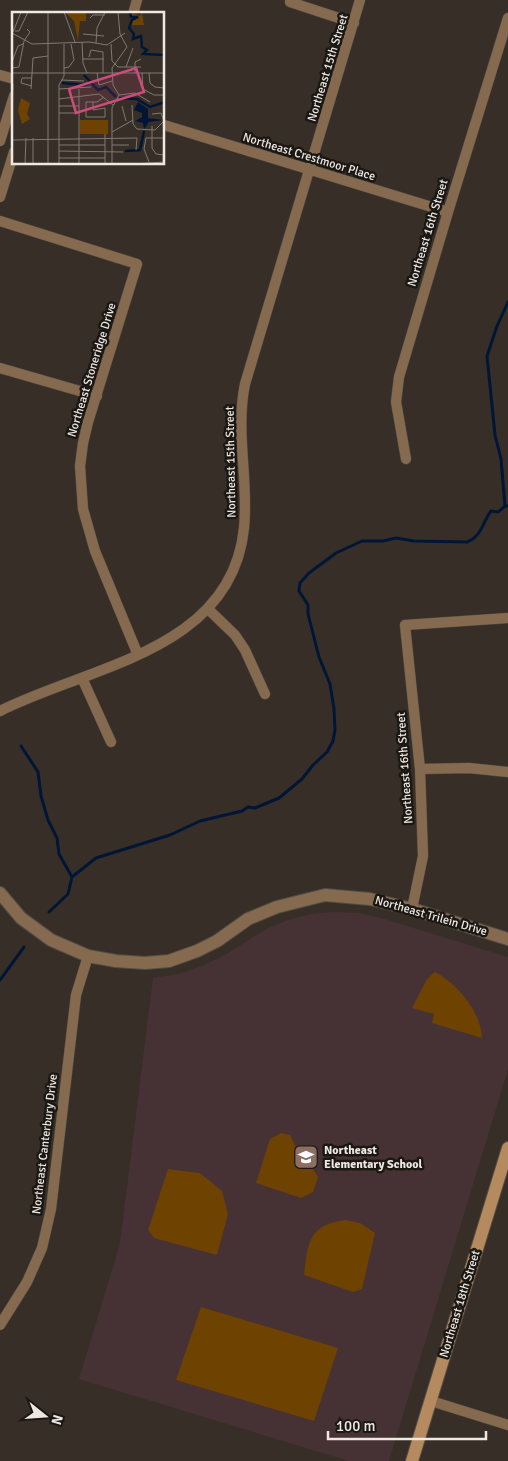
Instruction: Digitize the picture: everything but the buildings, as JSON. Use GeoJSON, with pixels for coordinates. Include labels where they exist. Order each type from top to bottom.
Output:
{"type":"FeatureCollection","features":[{"type":"Feature","properties":{"kind":"main road","name":"Northeast 18th Street"},"geometry":{"type":"LineString","coordinates":[[412,1461],[508,1148]]}},
{"type":"Feature","properties":{"kind":"street","name":"Northeast 15th Street"},"geometry":{"type":"LineString","coordinates":[[0,711],[138,655],[175,636],[190,626],[208,609],[227,583],[241,548],[244,528],[245,505],[240,430],[242,396],[360,0]]}},
{"type":"Feature","properties":{"kind":"street"},"geometry":{"type":"LineString","coordinates":[[290,2],[354,24]]}},
{"type":"Feature","properties":{"kind":"street","name":"Northeast 16th Street"},"geometry":{"type":"LineString","coordinates":[[406,459],[396,402],[399,377],[508,18]]}},
{"type":"Feature","properties":{"kind":"street"},"geometry":{"type":"LineString","coordinates":[[0,141],[12,102]]}},
{"type":"Feature","properties":{"kind":"street","name":"Northeast Crestmoor Place"},"geometry":{"type":"LineString","coordinates":[[165,125],[448,212]]}},
{"type":"Feature","properties":{"kind":"street"},"geometry":{"type":"LineString","coordinates":[[0,197],[12,158]]}},
{"type":"Feature","properties":{"kind":"street","name":"Northeast Stoneridge Drive"},"geometry":{"type":"LineString","coordinates":[[0,221],[137,264],[88,422],[83,443],[80,480],[83,509],[95,551],[138,655]]}},
{"type":"Feature","properties":{"kind":"street"},"geometry":{"type":"LineString","coordinates":[[0,368],[97,396]]}},
{"type":"Feature","properties":{"kind":"street"},"geometry":{"type":"LineString","coordinates":[[208,609],[235,635],[245,650],[265,694]]}},
{"type":"Feature","properties":{"kind":"street","name":"Northeast 16th Street"},"geometry":{"type":"LineString","coordinates":[[412,909],[423,856],[420,769],[406,625],[508,618]]}},
{"type":"Feature","properties":{"kind":"street"},"geometry":{"type":"LineString","coordinates":[[82,678],[112,742]]}},
{"type":"Feature","properties":{"kind":"street"},"geometry":{"type":"LineString","coordinates":[[420,769],[469,768],[508,772]]}},
{"type":"Feature","properties":{"kind":"street","name":"Northeast Trilein Drive"},"geometry":{"type":"LineString","coordinates":[[0,893],[21,918],[51,940],[88,956],[116,961],[145,963],[170,961],[217,941],[248,919],[270,910],[325,895],[370,899],[412,909],[508,939]]}},
{"type":"Feature","properties":{"kind":"street","name":"Northeast Canterbury Drive"},"geometry":{"type":"LineString","coordinates":[[0,1325],[27,1282],[42,1248],[51,1209],[76,995],[88,956]]}},
{"type":"Feature","properties":{"kind":"street"},"geometry":{"type":"LineString","coordinates":[[431,1401],[508,1425]]}},
{"type":"Feature","properties":{"kind":"shaded area","name":"Northeast Elementary School"},"geometry":{"type":"Polygon","coordinates":[[[334,912],[358,913],[381,918],[508,957],[508,1069],[389,1461],[349,1461],[79,1379],[120,1244],[153,978],[178,974],[202,966],[225,955],[266,929],[288,920],[311,914],[334,912]]]}},
{"type":"Feature","properties":{"kind":"shaded area"},"geometry":{"type":"Polygon","coordinates":[[[435,972],[460,991],[467,1000],[481,1028],[482,1038],[432,1023],[434,1014],[412,1008],[427,979],[435,972]]]}},
{"type":"Feature","properties":{"kind":"shaded area"},"geometry":{"type":"Polygon","coordinates":[[[281,1133],[290,1135],[303,1162],[310,1164],[318,1177],[313,1192],[301,1198],[256,1183],[270,1139],[281,1133]]]}},
{"type":"Feature","properties":{"kind":"shaded area"},"geometry":{"type":"Polygon","coordinates":[[[168,1169],[200,1173],[222,1191],[228,1214],[217,1255],[154,1238],[148,1230],[168,1169]]]}},
{"type":"Feature","properties":{"kind":"shaded area"},"geometry":{"type":"Polygon","coordinates":[[[345,1220],[360,1223],[375,1233],[362,1289],[353,1292],[304,1275],[312,1237],[324,1226],[345,1220]]]}},
{"type":"Feature","properties":{"kind":"shaded area"},"geometry":{"type":"Polygon","coordinates":[[[201,1307],[338,1348],[314,1421],[176,1380],[201,1307]]]}},
{"type":"Feature","properties":{"kind":"waterway"},"geometry":{"type":"LineString","coordinates":[[505,506],[501,459],[495,435],[487,356],[497,326],[508,302]]}},
{"type":"Feature","properties":{"kind":"waterway"},"geometry":{"type":"LineString","coordinates":[[49,912],[68,894],[72,877],[96,858],[170,835],[200,821],[242,811],[248,807],[255,808],[279,798],[302,779],[327,752],[333,741],[335,730],[330,684],[319,657],[308,614],[308,605],[299,591],[300,583],[309,573],[336,553],[362,541],[383,541],[396,538],[414,541],[467,542],[479,533],[491,511],[498,512],[505,506],[508,506]]}},
{"type":"Feature","properties":{"kind":"waterway"},"geometry":{"type":"LineString","coordinates":[[21,746],[38,772],[41,796],[48,820],[57,838],[59,854],[72,877]]}},
{"type":"Feature","properties":{"kind":"waterway"},"geometry":{"type":"LineString","coordinates":[[0,980],[24,947]]}},
{"type":"Feature","properties":{"kind":"place","name":"Northeast Elementary School"},"geometry":{"type":"Point","coordinates":[306,1157]}}]}
